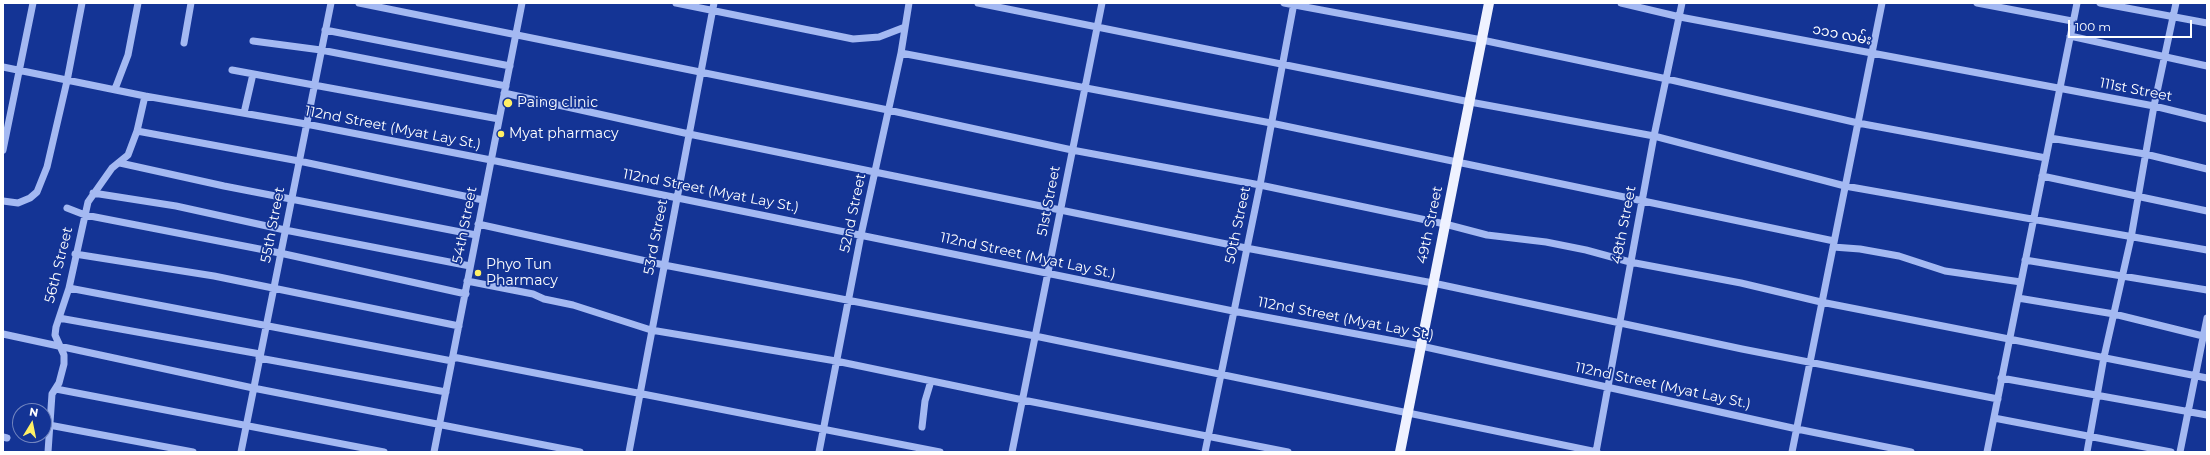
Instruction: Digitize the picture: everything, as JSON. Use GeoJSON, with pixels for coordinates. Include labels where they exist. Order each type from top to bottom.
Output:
{"type":"FeatureCollection","features":[{"type":"Feature","properties":{"kind":"main road","name":"49th Street"},"geometry":{"type":"LineString","coordinates":[[1400,452],[1432,283],[1489,3]]}},
{"type":"Feature","properties":{"kind":"street"},"geometry":{"type":"LineString","coordinates":[[3,150],[33,3]]}},
{"type":"Feature","properties":{"kind":"street"},"geometry":{"type":"LineString","coordinates":[[3,201],[18,203],[30,198],[37,192],[50,158],[68,81],[82,3]]}},
{"type":"Feature","properties":{"kind":"street"},"geometry":{"type":"LineString","coordinates":[[3,67],[118,90],[128,55],[138,3]]}},
{"type":"Feature","properties":{"kind":"street"},"geometry":{"type":"LineString","coordinates":[[184,43],[191,3]]}},
{"type":"Feature","properties":{"kind":"street","name":"55th Street"},"geometry":{"type":"LineString","coordinates":[[241,452],[331,3]]}},
{"type":"Feature","properties":{"kind":"street"},"geometry":{"type":"LineString","coordinates":[[359,3],[888,110],[1072,150],[1260,185],[1445,224],[1487,235],[1546,242],[1586,250],[1630,262],[1741,283],[1821,302],[2207,378]]}},
{"type":"Feature","properties":{"kind":"street","name":"54th Street"},"geometry":{"type":"LineString","coordinates":[[434,452],[522,3]]}},
{"type":"Feature","properties":{"kind":"street"},"geometry":{"type":"LineString","coordinates":[[676,3],[714,7],[853,39],[879,36],[905,27]]}},
{"type":"Feature","properties":{"kind":"street","name":"52nd Street"},"geometry":{"type":"LineString","coordinates":[[819,452],[861,235],[901,53],[909,3]]}},
{"type":"Feature","properties":{"kind":"street"},"geometry":{"type":"LineString","coordinates":[[978,3],[1470,102],[1654,136],[1845,186],[2034,219],[2131,238],[2207,250]]}},
{"type":"Feature","properties":{"kind":"street","name":"51st Street"},"geometry":{"type":"LineString","coordinates":[[1012,452],[1102,3]]}},
{"type":"Feature","properties":{"kind":"street"},"geometry":{"type":"LineString","coordinates":[[1284,3],[1482,40],[1667,79],[1858,123],[2046,158]]}},
{"type":"Feature","properties":{"kind":"street","name":"၁၁၁ လမ်း"},"geometry":{"type":"LineString","coordinates":[[1620,3],[1680,17],[2059,89]]}},
{"type":"Feature","properties":{"kind":"street","name":"48th Street"},"geometry":{"type":"LineString","coordinates":[[1596,452],[1606,387],[1654,136],[1682,3]]}},
{"type":"Feature","properties":{"kind":"street"},"geometry":{"type":"LineString","coordinates":[[1792,452],[1882,3]]}},
{"type":"Feature","properties":{"kind":"street"},"geometry":{"type":"LineString","coordinates":[[1977,3],[2072,22]]}},
{"type":"Feature","properties":{"kind":"street"},"geometry":{"type":"LineString","coordinates":[[1987,452],[2077,3]]}},
{"type":"Feature","properties":{"kind":"street"},"geometry":{"type":"LineString","coordinates":[[2100,3],[2207,23]]}},
{"type":"Feature","properties":{"kind":"street"},"geometry":{"type":"LineString","coordinates":[[2087,452],[2104,357],[2131,238],[2154,106],[2176,3]]}},
{"type":"Feature","properties":{"kind":"street","name":"50th Street"},"geometry":{"type":"LineString","coordinates":[[1205,452],[1260,185],[1294,4]]}},
{"type":"Feature","properties":{"kind":"street","name":"53rd Street"},"geometry":{"type":"LineString","coordinates":[[629,452],[641,394],[651,330],[714,7]]}},
{"type":"Feature","properties":{"kind":"street"},"geometry":{"type":"LineString","coordinates":[[325,30],[510,66]]}},
{"type":"Feature","properties":{"kind":"street"},"geometry":{"type":"LineString","coordinates":[[2070,36],[2164,58],[2207,66]]}},
{"type":"Feature","properties":{"kind":"street"},"geometry":{"type":"LineString","coordinates":[[253,41],[321,50],[505,89],[689,134],[1246,248],[1432,283],[1619,321],[1735,348],[1998,399]]}},
{"type":"Feature","properties":{"kind":"street"},"geometry":{"type":"LineString","coordinates":[[901,53],[1271,123],[1457,164],[1642,201],[1834,244],[1899,256],[1945,271],[2021,282]]}},
{"type":"Feature","properties":{"kind":"street"},"geometry":{"type":"LineString","coordinates":[[232,70],[499,119]]}},
{"type":"Feature","properties":{"kind":"street"},"geometry":{"type":"LineString","coordinates":[[244,113],[253,74]]}},
{"type":"Feature","properties":{"kind":"street","name":"111st Street"},"geometry":{"type":"LineString","coordinates":[[2059,89],[2154,106],[2207,119]]}},
{"type":"Feature","properties":{"kind":"street","name":"112nd Street (Myat Lay St.)"},"geometry":{"type":"LineString","coordinates":[[118,90],[306,124],[491,160],[1048,274],[1233,311],[1421,346],[1797,429],[1911,452]]}},
{"type":"Feature","properties":{"kind":"street","name":"56th Street"},"geometry":{"type":"LineString","coordinates":[[51,403],[52,394],[56,390],[64,364],[64,355],[58,345],[55,335],[69,288],[75,254],[88,202],[112,168],[128,155],[137,131],[142,95]]}},
{"type":"Feature","properties":{"kind":"street"},"geometry":{"type":"LineString","coordinates":[[137,131],[299,162],[483,200]]}},
{"type":"Feature","properties":{"kind":"street"},"geometry":{"type":"LineString","coordinates":[[2050,138],[2145,154],[2207,169]]}},
{"type":"Feature","properties":{"kind":"street"},"geometry":{"type":"LineString","coordinates":[[120,163],[291,199],[476,235]]}},
{"type":"Feature","properties":{"kind":"street"},"geometry":{"type":"LineString","coordinates":[[2042,176],[2207,211]]}},
{"type":"Feature","properties":{"kind":"street"},"geometry":{"type":"LineString","coordinates":[[93,194],[176,206],[285,230],[470,266]]}},
{"type":"Feature","properties":{"kind":"street"},"geometry":{"type":"LineString","coordinates":[[67,208],[85,215],[280,253],[466,294]]}},
{"type":"Feature","properties":{"kind":"street"},"geometry":{"type":"LineString","coordinates":[[478,224],[664,265],[848,302],[1035,336],[1596,452]]}},
{"type":"Feature","properties":{"kind":"street"},"geometry":{"type":"LineString","coordinates":[[75,254],[214,276],[459,326]]}},
{"type":"Feature","properties":{"kind":"street"},"geometry":{"type":"LineString","coordinates":[[2025,260],[2207,290]]}},
{"type":"Feature","properties":{"kind":"street"},"geometry":{"type":"LineString","coordinates":[[467,281],[533,294],[544,299],[573,304],[651,330],[836,361],[1023,400],[1288,452]]}},
{"type":"Feature","properties":{"kind":"street"},"geometry":{"type":"LineString","coordinates":[[69,288],[266,324],[452,361],[453,357],[940,452]]}},
{"type":"Feature","properties":{"kind":"street"},"geometry":{"type":"LineString","coordinates":[[2018,298],[2114,314],[2205,336]]}},
{"type":"Feature","properties":{"kind":"street"},"geometry":{"type":"LineString","coordinates":[[59,318],[260,354],[260,358],[446,392]]}},
{"type":"Feature","properties":{"kind":"street"},"geometry":{"type":"LineString","coordinates":[[2180,452],[2205,336],[2207,318]]}},
{"type":"Feature","properties":{"kind":"street"},"geometry":{"type":"LineString","coordinates":[[3,334],[254,388],[580,452]]}},
{"type":"Feature","properties":{"kind":"street"},"geometry":{"type":"LineString","coordinates":[[2001,378],[2207,416]]}},
{"type":"Feature","properties":{"kind":"street"},"geometry":{"type":"LineString","coordinates":[[922,427],[925,400],[931,381]]}},
{"type":"Feature","properties":{"kind":"street"},"geometry":{"type":"LineString","coordinates":[[56,390],[384,452]]}},
{"type":"Feature","properties":{"kind":"street"},"geometry":{"type":"LineString","coordinates":[[1994,418],[2171,452]]}},
{"type":"Feature","properties":{"kind":"street"},"geometry":{"type":"LineString","coordinates":[[52,426],[193,452]]}},
{"type":"Feature","properties":{"kind":"place","name":"Paing clinic"},"geometry":{"type":"Point","coordinates":[508,103]}},
{"type":"Feature","properties":{"kind":"place","name":"Myat pharmacy"},"geometry":{"type":"Point","coordinates":[501,134]}},
{"type":"Feature","properties":{"kind":"place","name":"Phyo Tun Pharmacy"},"geometry":{"type":"Point","coordinates":[478,273]}}]}
